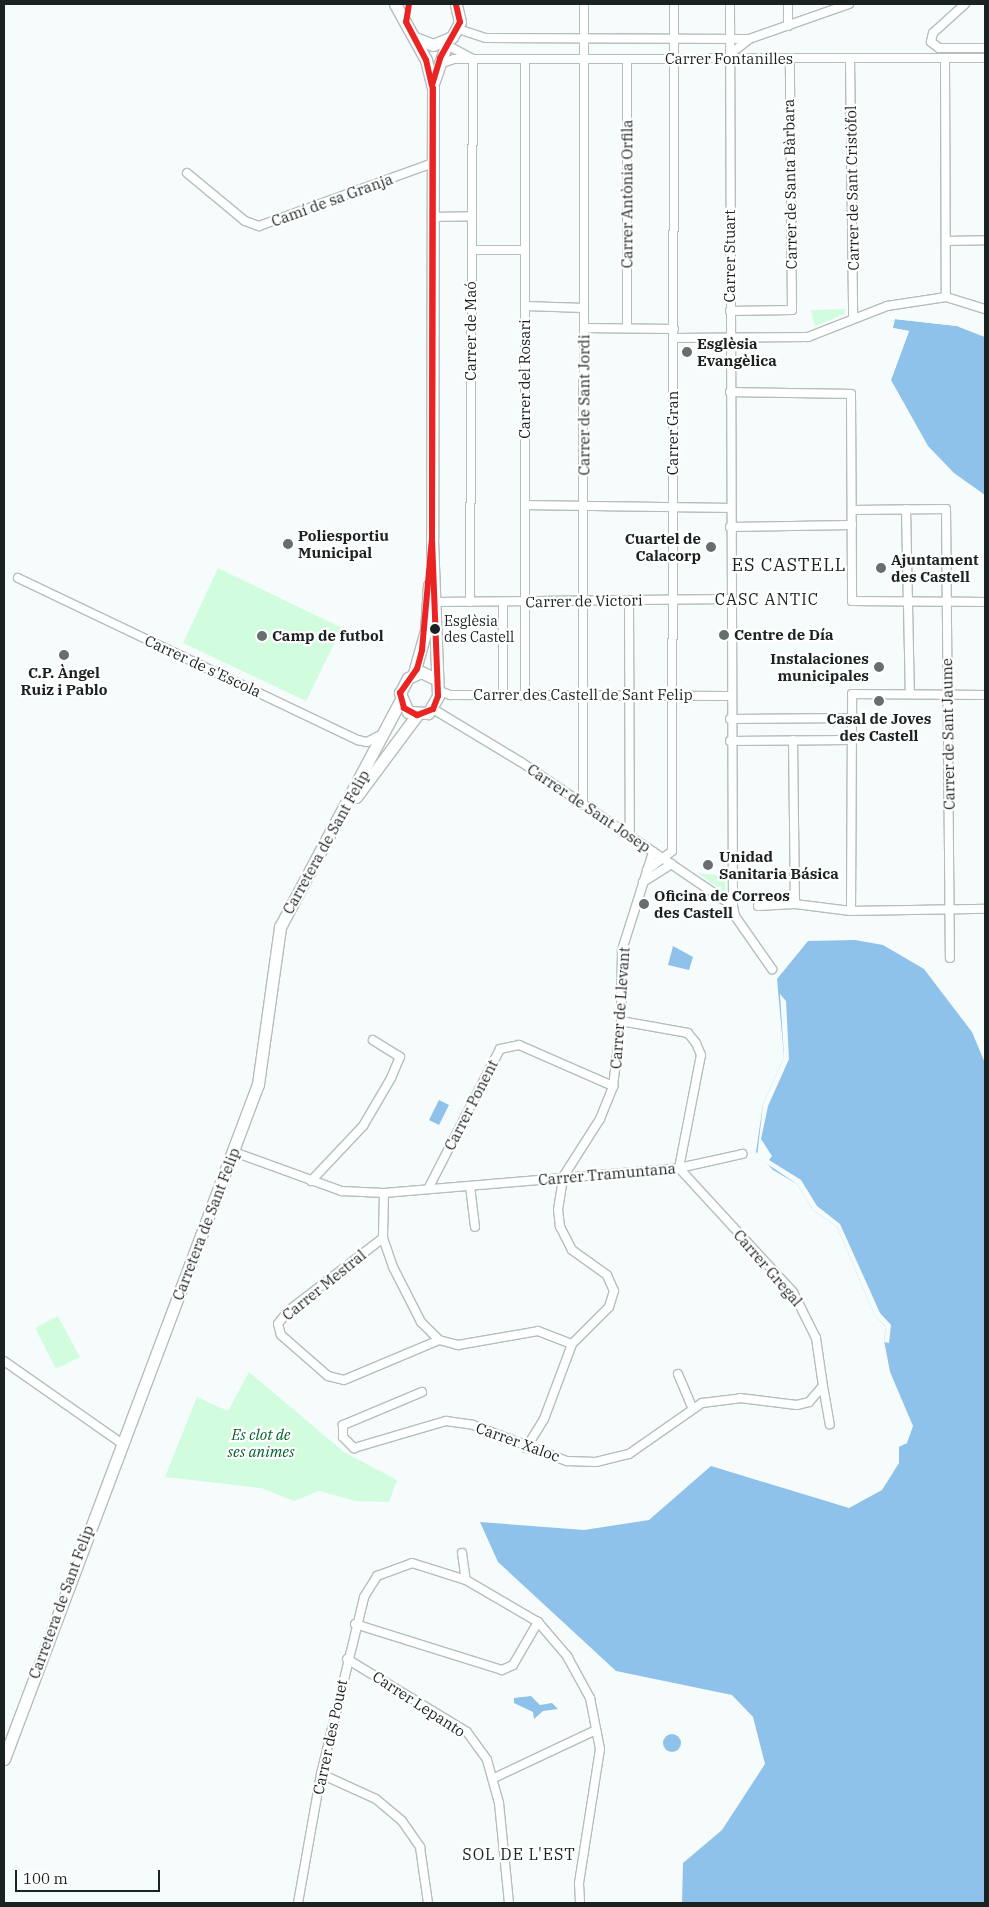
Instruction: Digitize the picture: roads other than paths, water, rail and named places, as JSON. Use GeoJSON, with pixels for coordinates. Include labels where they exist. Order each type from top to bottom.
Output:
{"type":"FeatureCollection","features":[{"type":"Feature","properties":{"kind":"main road"},"geometry":{"type":"LineString","coordinates":[[395,4],[426,60],[432,86],[432,539],[426,630],[414,673],[401,688],[400,701],[417,715]]}},
{"type":"Feature","properties":{"kind":"main road"},"geometry":{"type":"LineString","coordinates":[[406,22],[409,4]]}},
{"type":"Feature","properties":{"kind":"main road"},"geometry":{"type":"LineString","coordinates":[[432,86],[437,64],[446,42],[458,29],[456,4]]}},
{"type":"Feature","properties":{"kind":"main road"},"geometry":{"type":"LineString","coordinates":[[414,37],[428,44],[446,42]]}},
{"type":"Feature","properties":{"kind":"main road"},"geometry":{"type":"LineString","coordinates":[[336,825],[417,715],[433,709],[437,690],[434,678],[436,602],[432,539]]}},
{"type":"Feature","properties":{"kind":"main road"},"geometry":{"type":"LineString","coordinates":[[414,673],[434,678]]}},
{"type":"Feature","properties":{"kind":"main road","name":"Carretera de Sant Felip"},"geometry":{"type":"LineString","coordinates":[[5,1756],[121,1443],[234,1152],[258,1084],[280,927],[336,825],[400,701]]}},
{"type":"Feature","properties":{"kind":"street","name":"Carrer de Sant Jordi"},"geometry":{"type":"LineString","coordinates":[[583,805],[584,4]]}},
{"type":"Feature","properties":{"kind":"street","name":"Carrer Gran"},"geometry":{"type":"LineString","coordinates":[[664,859],[672,851],[674,695],[672,600],[674,4]]}},
{"type":"Feature","properties":{"kind":"street","name":"Carrer Stuart"},"geometry":{"type":"LineString","coordinates":[[730,4],[730,527],[732,599],[730,696]]}},
{"type":"Feature","properties":{"kind":"street"},"geometry":{"type":"LineString","coordinates":[[788,4],[788,26]]}},
{"type":"Feature","properties":{"kind":"street"},"geometry":{"type":"LineString","coordinates":[[730,56],[749,39],[849,4]]}},
{"type":"Feature","properties":{"kind":"street"},"geometry":{"type":"LineString","coordinates":[[965,4],[933,33],[931,42],[939,48],[985,48]]}},
{"type":"Feature","properties":{"kind":"street","name":"Carrer Fontanilles"},"geometry":{"type":"LineString","coordinates":[[458,29],[486,38],[749,39]]}},
{"type":"Feature","properties":{"kind":"street","name":"Carrer Fontanilles"},"geometry":{"type":"LineString","coordinates":[[446,42],[473,59]]}},
{"type":"Feature","properties":{"kind":"street","name":"Carrer Fontanilles"},"geometry":{"type":"LineString","coordinates":[[437,64],[454,58],[525,61],[730,56],[790,59],[985,58]]}},
{"type":"Feature","properties":{"kind":"street","name":"Carrer de Sant Cristòfol"},"geometry":{"type":"LineString","coordinates":[[850,58],[853,317]]}},
{"type":"Feature","properties":{"kind":"street"},"geometry":{"type":"LineString","coordinates":[[945,58],[946,297]]}},
{"type":"Feature","properties":{"kind":"street","name":"Carrer de Maó"},"geometry":{"type":"LineString","coordinates":[[470,602],[473,59]]}},
{"type":"Feature","properties":{"kind":"street","name":"Carrer de Santa Bàrbara"},"geometry":{"type":"LineString","coordinates":[[730,311],[792,310],[790,59]]}},
{"type":"Feature","properties":{"kind":"street","name":"Carrer Antònia Orfila"},"geometry":{"type":"LineString","coordinates":[[626,60],[627,328]]}},
{"type":"Feature","properties":{"kind":"street","name":"Carrer del Rosari"},"geometry":{"type":"LineString","coordinates":[[525,61],[525,696]]}},
{"type":"Feature","properties":{"kind":"street","name":"Camí de sa Granja"},"geometry":{"type":"LineString","coordinates":[[187,173],[245,221],[259,226],[433,163]]}},
{"type":"Feature","properties":{"kind":"street"},"geometry":{"type":"LineString","coordinates":[[433,217],[472,216]]}},
{"type":"Feature","properties":{"kind":"street"},"geometry":{"type":"LineString","coordinates":[[946,241],[985,240]]}},
{"type":"Feature","properties":{"kind":"street"},"geometry":{"type":"LineString","coordinates":[[472,250],[525,250]]}},
{"type":"Feature","properties":{"kind":"street"},"geometry":{"type":"LineString","coordinates":[[674,338],[808,337],[853,317],[887,306],[946,297],[985,309]]}},
{"type":"Feature","properties":{"kind":"street"},"geometry":{"type":"LineString","coordinates":[[525,306],[584,308]]}},
{"type":"Feature","properties":{"kind":"street"},"geometry":{"type":"LineString","coordinates":[[584,328],[674,329]]}},
{"type":"Feature","properties":{"kind":"street"},"geometry":{"type":"LineString","coordinates":[[730,392],[851,394],[852,601],[985,602]]}},
{"type":"Feature","properties":{"kind":"street"},"geometry":{"type":"LineString","coordinates":[[525,505],[673,509],[730,508]]}},
{"type":"Feature","properties":{"kind":"street"},"geometry":{"type":"LineString","coordinates":[[852,510],[906,509],[910,694]]}},
{"type":"Feature","properties":{"kind":"street","name":"Carrer de Sant Jaume"},"geometry":{"type":"LineString","coordinates":[[906,509],[946,509],[950,958]]}},
{"type":"Feature","properties":{"kind":"street"},"geometry":{"type":"LineString","coordinates":[[730,527],[852,525]]}},
{"type":"Feature","properties":{"kind":"street","name":"Carrer de s'Escola"},"geometry":{"type":"LineString","coordinates":[[18,578],[358,740],[375,741],[385,729]]}},
{"type":"Feature","properties":{"kind":"street","name":"Carrer de Victori"},"geometry":{"type":"LineString","coordinates":[[436,602],[732,599]]}},
{"type":"Feature","properties":{"kind":"street"},"geometry":{"type":"LineString","coordinates":[[629,600],[630,837]]}},
{"type":"Feature","properties":{"kind":"street"},"geometry":{"type":"LineString","coordinates":[[503,602],[503,696]]}},
{"type":"Feature","properties":{"kind":"street","name":"Carrer des Castell de Sant Felip"},"geometry":{"type":"LineString","coordinates":[[437,690],[450,695],[730,696]]}},
{"type":"Feature","properties":{"kind":"street"},"geometry":{"type":"LineString","coordinates":[[851,912],[852,694],[985,695]]}},
{"type":"Feature","properties":{"kind":"street"},"geometry":{"type":"LineString","coordinates":[[730,696],[733,906],[735,916],[772,969]]}},
{"type":"Feature","properties":{"kind":"street","name":"Carrer de Sant Josep"},"geometry":{"type":"LineString","coordinates":[[433,709],[583,805],[733,906]]}},
{"type":"Feature","properties":{"kind":"street"},"geometry":{"type":"LineString","coordinates":[[730,719],[852,718]]}},
{"type":"Feature","properties":{"kind":"street"},"geometry":{"type":"LineString","coordinates":[[793,740],[794,904]]}},
{"type":"Feature","properties":{"kind":"street"},"geometry":{"type":"LineString","coordinates":[[730,741],[851,740]]}},
{"type":"Feature","properties":{"kind":"street","name":"Carrer de Llevant"},"geometry":{"type":"LineString","coordinates":[[526,1448],[544,1419],[572,1344],[609,1307],[614,1291],[606,1275],[572,1250],[560,1226],[563,1177],[600,1119],[613,1086],[621,1021],[622,950],[653,852]]}},
{"type":"Feature","properties":{"kind":"street"},"geometry":{"type":"LineString","coordinates":[[647,870],[664,859]]}},
{"type":"Feature","properties":{"kind":"street"},"geometry":{"type":"LineString","coordinates":[[643,882],[672,864]]}},
{"type":"Feature","properties":{"kind":"street"},"geometry":{"type":"LineString","coordinates":[[758,906],[794,904],[851,912],[985,910]]}},
{"type":"Feature","properties":{"kind":"street"},"geometry":{"type":"LineString","coordinates":[[621,1021],[688,1033],[696,1043],[700,1055],[679,1168]]}},
{"type":"Feature","properties":{"kind":"street"},"geometry":{"type":"LineString","coordinates":[[311,1181],[364,1126],[391,1078],[400,1057],[373,1040]]}},
{"type":"Feature","properties":{"kind":"street","name":"Carrer Ponent"},"geometry":{"type":"LineString","coordinates":[[428,1189],[500,1049],[519,1045],[613,1086]]}},
{"type":"Feature","properties":{"kind":"street","name":"Carrer Tramuntana"},"geometry":{"type":"LineString","coordinates":[[234,1152],[342,1191],[384,1193],[679,1168],[742,1154]]}},
{"type":"Feature","properties":{"kind":"street","name":"Carrer Gregal"},"geometry":{"type":"LineString","coordinates":[[679,1168],[793,1292],[816,1338],[830,1424]]}},
{"type":"Feature","properties":{"kind":"street"},"geometry":{"type":"LineString","coordinates":[[470,1186],[475,1227]]}},
{"type":"Feature","properties":{"kind":"street"},"geometry":{"type":"LineString","coordinates":[[384,1193],[382,1238],[421,1322],[439,1340],[458,1345],[538,1331],[572,1344]]}},
{"type":"Feature","properties":{"kind":"street","name":"Carrer Mestral"},"geometry":{"type":"LineString","coordinates":[[382,1238],[288,1311],[278,1324],[281,1336],[328,1376],[344,1380],[439,1340]]}},
{"type":"Feature","properties":{"kind":"street"},"geometry":{"type":"LineString","coordinates":[[4,1361],[121,1443]]}},
{"type":"Feature","properties":{"kind":"street"},"geometry":{"type":"LineString","coordinates":[[678,1374],[692,1407]]}},
{"type":"Feature","properties":{"kind":"street","name":"Carrer Xaloc"},"geometry":{"type":"LineString","coordinates":[[422,1392],[343,1426],[344,1437],[354,1448],[446,1422],[473,1425],[526,1448],[567,1460],[606,1461],[636,1449],[692,1407],[740,1398],[797,1405],[818,1395],[823,1386]]}},
{"type":"Feature","properties":{"kind":"street"},"geometry":{"type":"LineString","coordinates":[[462,1553],[466,1580],[538,1622],[577,1674],[590,1698],[600,1749],[579,1883],[580,1903]]}},
{"type":"Feature","properties":{"kind":"street","name":"Carrer des Pouet"},"geometry":{"type":"LineString","coordinates":[[298,1903],[321,1774],[355,1624],[377,1576],[412,1563],[466,1580]]}},
{"type":"Feature","properties":{"kind":"street"},"geometry":{"type":"LineString","coordinates":[[355,1624],[502,1670],[513,1665],[538,1622]]}},
{"type":"Feature","properties":{"kind":"street","name":"Carrer Lepanto"},"geometry":{"type":"LineString","coordinates":[[348,1659],[467,1732],[494,1778],[508,1903]]}},
{"type":"Feature","properties":{"kind":"street"},"geometry":{"type":"LineString","coordinates":[[494,1778],[596,1730]]}},
{"type":"Feature","properties":{"kind":"street"},"geometry":{"type":"LineString","coordinates":[[321,1774],[376,1799],[402,1821],[420,1847],[428,1903]]}},
{"type":"Feature","properties":{"kind":"water"},"geometry":{"type":"Polygon","coordinates":[[[894,319],[957,326],[985,337],[985,495],[954,473],[928,446],[891,380],[909,331],[892,328],[894,319]]]}},
{"type":"Feature","properties":{"kind":"water"},"geometry":{"type":"Polygon","coordinates":[[[855,940],[883,945],[924,969],[972,1032],[985,1063],[985,1903],[682,1903],[683,1863],[722,1830],[765,1764],[753,1717],[732,1695],[616,1671],[498,1562],[480,1522],[584,1530],[649,1520],[711,1466],[849,1508],[882,1490],[899,1463],[899,1447],[907,1443],[913,1426],[890,1372],[884,1340],[886,1327],[875,1316],[837,1227],[813,1210],[797,1184],[773,1170],[756,1152],[763,1104],[784,1057],[777,979],[808,941],[855,940]]]}},
{"type":"Feature","properties":{"kind":"water"},"geometry":{"type":"Polygon","coordinates":[[[673,946],[693,957],[689,970],[668,965],[673,946]]]}},
{"type":"Feature","properties":{"kind":"water"},"geometry":{"type":"Polygon","coordinates":[[[439,1100],[449,1105],[439,1125],[429,1120],[439,1100]]]}},
{"type":"Feature","properties":{"kind":"water"},"geometry":{"type":"Polygon","coordinates":[[[531,1696],[540,1705],[552,1703],[558,1709],[543,1711],[534,1719],[533,1712],[514,1703],[514,1698],[531,1696]]]}},
{"type":"Feature","properties":{"kind":"water"},"geometry":{"type":"Polygon","coordinates":[[[672,1734],[678,1737],[681,1743],[678,1749],[672,1752],[666,1749],[663,1743],[666,1737],[672,1734]]]}},
{"type":"Feature","properties":{"kind":"place","name":"Esglèsia Evangèlica"},"geometry":{"type":"Point","coordinates":[687,352]}},
{"type":"Feature","properties":{"kind":"place","name":"Poliesportiu Municipal"},"geometry":{"type":"Point","coordinates":[288,544]}},
{"type":"Feature","properties":{"kind":"place","name":"Cuartel de Calacorp"},"geometry":{"type":"Point","coordinates":[711,547]}},
{"type":"Feature","properties":{"kind":"place","name":"Ajuntament des Castell"},"geometry":{"type":"Point","coordinates":[881,568]}},
{"type":"Feature","properties":{"kind":"place","name":"Esglèsia des Castell"},"geometry":{"type":"Point","coordinates":[435,629]}},
{"type":"Feature","properties":{"kind":"place","name":"Centre de Día"},"geometry":{"type":"Point","coordinates":[724,635]}},
{"type":"Feature","properties":{"kind":"place","name":"Camp de futbol"},"geometry":{"type":"Point","coordinates":[262,636]}},
{"type":"Feature","properties":{"kind":"place","name":"C.P. Àngel Ruiz i Pablo"},"geometry":{"type":"Point","coordinates":[64,655]}},
{"type":"Feature","properties":{"kind":"place","name":"Instalaciones municipales"},"geometry":{"type":"Point","coordinates":[879,667]}},
{"type":"Feature","properties":{"kind":"place","name":"Casal de Joves des Castell"},"geometry":{"type":"Point","coordinates":[879,701]}},
{"type":"Feature","properties":{"kind":"place","name":"Unidad Sanitaria Básica"},"geometry":{"type":"Point","coordinates":[708,865]}},
{"type":"Feature","properties":{"kind":"place","name":"Oficina de Correos des Castell"},"geometry":{"type":"Point","coordinates":[644,904]}},
{"type":"Feature","properties":{"kind":"district","name":"ES CASTELL"},"geometry":{"type":"Point","coordinates":[789,565]}},
{"type":"Feature","properties":{"kind":"district","name":"CASC ANTIC"},"geometry":{"type":"Point","coordinates":[767,599]}},
{"type":"Feature","properties":{"kind":"district","name":"SOL DE L'EST"},"geometry":{"type":"Point","coordinates":[519,1854]}},
{"type":"Feature","properties":{"kind":"park label","name":"Es clot de ses animes"},"geometry":{"type":"Point","coordinates":[261,1442]}}]}
